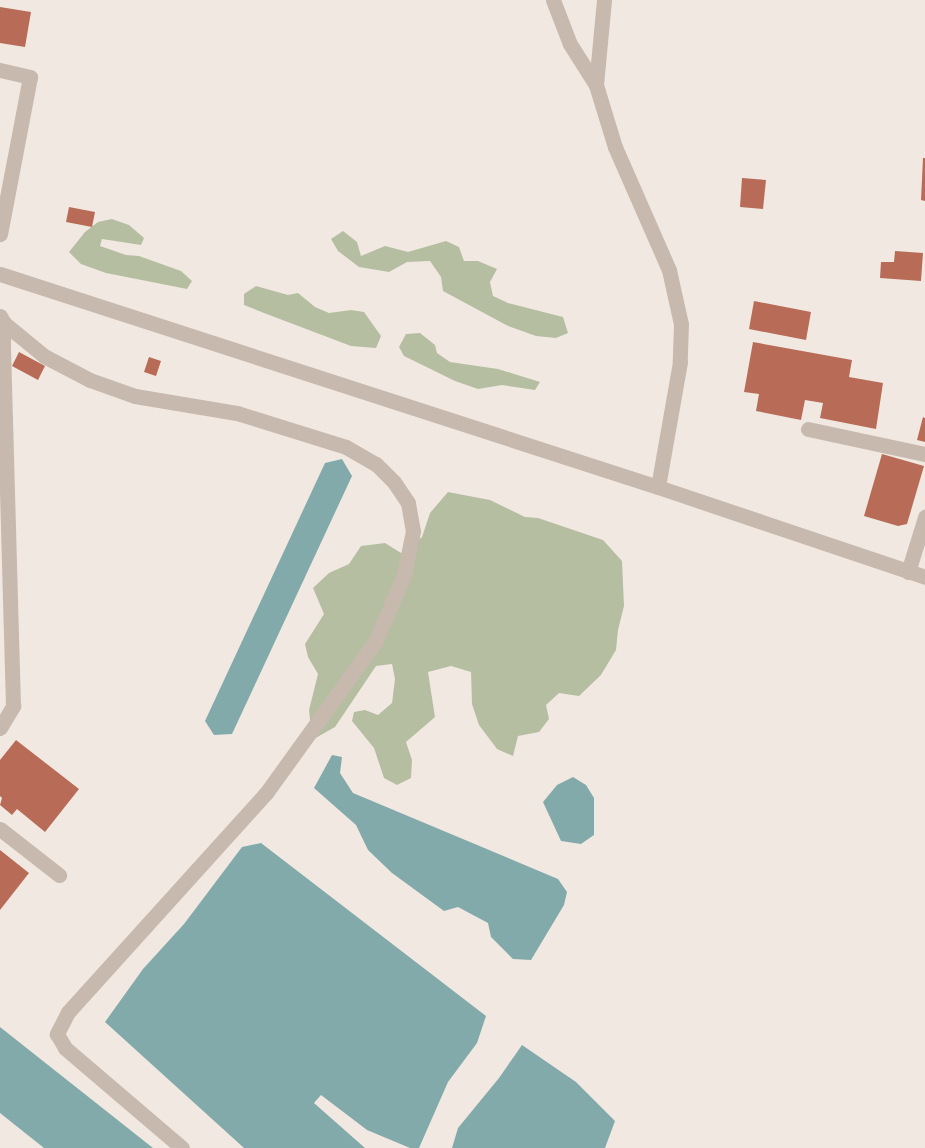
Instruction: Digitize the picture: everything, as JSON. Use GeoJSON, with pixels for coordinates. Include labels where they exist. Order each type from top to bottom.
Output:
{"type":"FeatureCollection","features":[{"type":"Feature","properties":{"kind":"street"},"geometry":{"type":"LineString","coordinates":[[553,0],[570,44],[596,86],[615,147],[669,270],[681,324],[680,362],[658,487]]}},
{"type":"Feature","properties":{"kind":"street"},"geometry":{"type":"LineString","coordinates":[[596,86],[604,0]]}},
{"type":"Feature","properties":{"kind":"street"},"geometry":{"type":"LineString","coordinates":[[0,70],[30,77],[0,234]]}},
{"type":"Feature","properties":{"kind":"street"},"geometry":{"type":"LineString","coordinates":[[0,274],[658,487],[925,577]]}},
{"type":"Feature","properties":{"kind":"street"},"geometry":{"type":"LineString","coordinates":[[0,728],[13,706],[2,320]]}},
{"type":"Feature","properties":{"kind":"street"},"geometry":{"type":"LineString","coordinates":[[2,320],[44,356],[90,380],[135,396],[237,413],[346,447],[376,464],[394,482],[408,503],[413,531],[404,576],[375,642],[266,793],[68,1012],[57,1034],[65,1048],[182,1148]]}},
{"type":"Feature","properties":{"kind":"street"},"geometry":{"type":"LineString","coordinates":[[808,429],[925,454]]}},
{"type":"Feature","properties":{"kind":"street"},"geometry":{"type":"LineString","coordinates":[[908,572],[925,517]]}},
{"type":"Feature","properties":{"kind":"street"},"geometry":{"type":"LineString","coordinates":[[0,685],[13,694]]}},
{"type":"Feature","properties":{"kind":"street"},"geometry":{"type":"LineString","coordinates":[[0,829],[58,875]]}},
{"type":"Feature","properties":{"kind":"green space"},"geometry":{"type":"Polygon","coordinates":[[[112,219],[129,225],[144,238],[141,245],[102,239],[100,246],[126,255],[139,256],[181,271],[192,281],[187,289],[106,273],[81,264],[69,252],[85,232],[98,222],[112,219]]]}},
{"type":"Feature","properties":{"kind":"green space"},"geometry":{"type":"Polygon","coordinates":[[[343,231],[357,242],[361,256],[385,246],[408,252],[446,241],[459,247],[464,261],[478,261],[497,269],[490,282],[493,296],[508,303],[563,317],[568,333],[556,338],[536,336],[508,326],[443,291],[441,277],[430,261],[407,262],[389,272],[359,267],[338,251],[331,239],[343,231]]]}},
{"type":"Feature","properties":{"kind":"green space"},"geometry":{"type":"Polygon","coordinates":[[[256,286],[288,295],[298,293],[315,307],[329,313],[351,310],[364,312],[381,336],[376,348],[351,346],[244,305],[244,294],[256,286]]]}},
{"type":"Feature","properties":{"kind":"green space"},"geometry":{"type":"Polygon","coordinates":[[[420,333],[435,345],[437,353],[450,362],[498,369],[540,382],[535,390],[502,385],[478,389],[455,381],[404,356],[399,347],[406,334],[420,333]]]}},
{"type":"Feature","properties":{"kind":"green space"},"geometry":{"type":"Polygon","coordinates":[[[448,492],[490,500],[525,517],[538,518],[603,540],[622,561],[624,606],[616,650],[601,675],[579,696],[559,693],[546,705],[549,719],[539,732],[518,736],[513,756],[497,749],[479,725],[472,704],[471,672],[451,666],[428,672],[435,717],[406,742],[412,760],[411,778],[397,785],[384,778],[374,748],[352,721],[354,712],[365,710],[378,715],[392,703],[395,679],[392,664],[376,666],[335,727],[312,740],[309,710],[318,674],[308,657],[305,644],[324,614],[313,588],[329,573],[349,564],[361,546],[385,543],[401,553],[422,537],[430,513],[448,492]]]}},
{"type":"Feature","properties":{"kind":"water"},"geometry":{"type":"Polygon","coordinates":[[[342,459],[352,476],[232,734],[214,735],[205,721],[325,463],[342,459]]]}},
{"type":"Feature","properties":{"kind":"water"},"geometry":{"type":"Polygon","coordinates":[[[332,755],[342,757],[340,773],[353,793],[558,879],[567,892],[564,905],[531,960],[513,959],[491,937],[488,923],[458,907],[444,911],[392,873],[368,850],[356,825],[314,788],[332,755]]]}},
{"type":"Feature","properties":{"kind":"water"},"geometry":{"type":"Polygon","coordinates":[[[573,777],[586,785],[594,798],[594,835],[581,844],[561,841],[543,802],[557,785],[573,777]]]}},
{"type":"Feature","properties":{"kind":"water"},"geometry":{"type":"Polygon","coordinates":[[[261,843],[486,1016],[477,1043],[448,1082],[419,1148],[410,1148],[367,1130],[321,1095],[314,1103],[365,1148],[244,1148],[105,1022],[143,969],[184,924],[242,847],[261,843]]]}},
{"type":"Feature","properties":{"kind":"water"},"geometry":{"type":"Polygon","coordinates":[[[0,1027],[153,1148],[44,1148],[0,1113],[0,1027]]]}},
{"type":"Feature","properties":{"kind":"water"},"geometry":{"type":"Polygon","coordinates":[[[522,1045],[576,1082],[615,1121],[605,1148],[452,1148],[458,1128],[499,1078],[522,1045]]]}},
{"type":"Feature","properties":{"kind":"building"},"geometry":{"type":"Polygon","coordinates":[[[0,7],[31,12],[25,47],[0,43],[0,7]]]}},
{"type":"Feature","properties":{"kind":"building"},"geometry":{"type":"Polygon","coordinates":[[[923,158],[925,158],[925,201],[921,200],[923,158]]]}},
{"type":"Feature","properties":{"kind":"building"},"geometry":{"type":"Polygon","coordinates":[[[742,178],[766,180],[763,209],[740,207],[742,178]]]}},
{"type":"Feature","properties":{"kind":"building"},"geometry":{"type":"Polygon","coordinates":[[[69,207],[95,212],[92,227],[66,222],[69,207]]]}},
{"type":"Feature","properties":{"kind":"building"},"geometry":{"type":"Polygon","coordinates":[[[895,251],[923,253],[921,281],[880,278],[881,262],[894,262],[895,251]]]}},
{"type":"Feature","properties":{"kind":"building"},"geometry":{"type":"Polygon","coordinates":[[[754,301],[811,312],[806,340],[749,329],[754,301]]]}},
{"type":"Feature","properties":{"kind":"building"},"geometry":{"type":"Polygon","coordinates":[[[753,342],[852,360],[849,377],[883,383],[876,429],[820,418],[823,403],[805,400],[801,420],[756,411],[759,394],[744,392],[753,342]]]}},
{"type":"Feature","properties":{"kind":"building"},"geometry":{"type":"Polygon","coordinates":[[[19,352],[45,366],[38,380],[12,366],[19,352]]]}},
{"type":"Feature","properties":{"kind":"building"},"geometry":{"type":"Polygon","coordinates":[[[149,357],[161,361],[156,376],[144,372],[149,357]]]}},
{"type":"Feature","properties":{"kind":"building"},"geometry":{"type":"Polygon","coordinates":[[[923,417],[925,418],[925,442],[917,440],[923,417]]]}},
{"type":"Feature","properties":{"kind":"building"},"geometry":{"type":"Polygon","coordinates":[[[882,454],[924,466],[907,524],[898,526],[864,516],[882,454]]]}},
{"type":"Feature","properties":{"kind":"building"},"geometry":{"type":"Polygon","coordinates":[[[16,740],[79,789],[45,832],[17,809],[12,815],[0,805],[2,798],[0,796],[0,760],[16,740]]]}},
{"type":"Feature","properties":{"kind":"building"},"geometry":{"type":"Polygon","coordinates":[[[0,850],[29,873],[0,910],[0,850]]]}}]}
